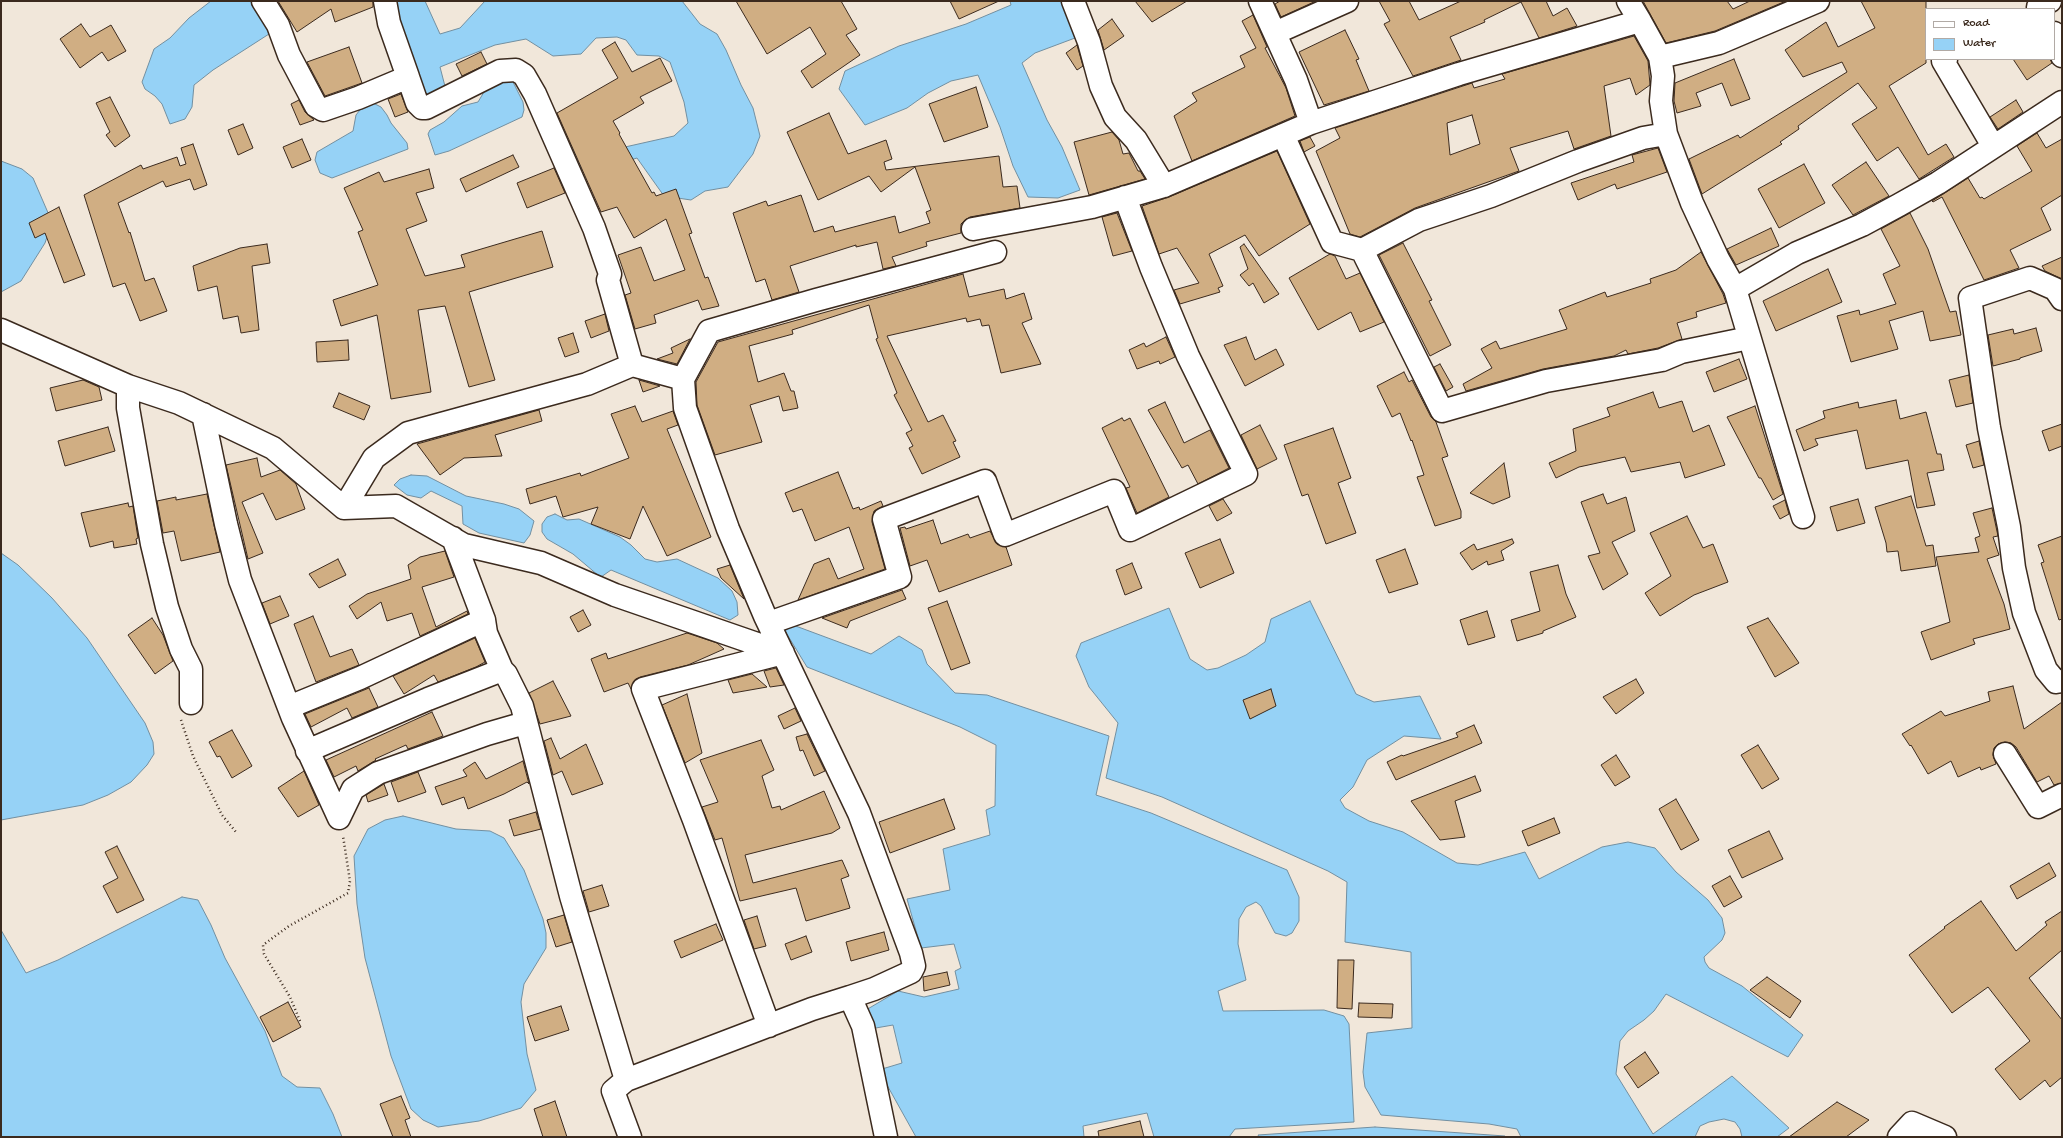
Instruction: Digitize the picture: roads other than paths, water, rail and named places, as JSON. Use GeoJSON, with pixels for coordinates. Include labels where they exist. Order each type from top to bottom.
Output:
{"type":"FeatureCollection","features":[{"type":"Feature","properties":{"kind":"street"},"geometry":{"type":"LineString","coordinates":[[263,1],[278,25],[289,55],[316,106],[323,110],[408,77]]}},
{"type":"Feature","properties":{"kind":"street"},"geometry":{"type":"LineString","coordinates":[[385,1],[389,22],[418,105],[426,108],[500,71],[516,70],[524,75],[535,94],[594,228],[610,274],[608,280],[632,365]]}},
{"type":"Feature","properties":{"kind":"street"},"geometry":{"type":"LineString","coordinates":[[1073,1],[1089,42],[1101,86],[1115,116],[1136,140],[1164,186]]}},
{"type":"Feature","properties":{"kind":"street"},"geometry":{"type":"LineString","coordinates":[[1260,1],[1296,80],[1311,123]]}},
{"type":"Feature","properties":{"kind":"street"},"geometry":{"type":"LineString","coordinates":[[1275,33],[1347,1]]}},
{"type":"Feature","properties":{"kind":"street"},"geometry":{"type":"LineString","coordinates":[[1628,1],[1660,57],[1664,76],[1661,101],[1666,134],[1692,203],[1718,259],[1735,289],[1803,517]]}},
{"type":"Feature","properties":{"kind":"street"},"geometry":{"type":"LineString","coordinates":[[1660,57],[1720,43],[1818,1]]}},
{"type":"Feature","properties":{"kind":"street"},"geometry":{"type":"LineString","coordinates":[[973,229],[1092,207],[1164,186],[1311,123],[1459,74],[1640,21]]}},
{"type":"Feature","properties":{"kind":"street"},"geometry":{"type":"LineString","coordinates":[[2055,37],[2062,56]]}},
{"type":"Feature","properties":{"kind":"street"},"geometry":{"type":"LineString","coordinates":[[1944,60],[1943,61],[1993,146]]}},
{"type":"Feature","properties":{"kind":"street"},"geometry":{"type":"LineString","coordinates":[[1735,289],[1797,253],[1862,226],[1938,183],[2062,102]]}},
{"type":"Feature","properties":{"kind":"street"},"geometry":{"type":"LineString","coordinates":[[1283,135],[1332,242],[1362,250],[1419,220],[1491,196],[1578,161],[1628,143],[1643,138],[1666,134]]}},
{"type":"Feature","properties":{"kind":"street"},"geometry":{"type":"LineString","coordinates":[[769,624],[900,577],[884,519],[985,481],[1005,535],[1114,491],[1130,530],[1246,474],[1188,356],[1151,266],[1125,197]]}},
{"type":"Feature","properties":{"kind":"street"},"geometry":{"type":"LineString","coordinates":[[1362,250],[1442,411],[1546,381],[1662,360],[1681,352],[1749,338]]}},
{"type":"Feature","properties":{"kind":"street"},"geometry":{"type":"LineString","coordinates":[[630,1137],[613,1091],[626,1080],[899,979],[911,972],[914,966],[902,926],[859,813],[769,624],[728,529],[685,408],[683,379],[710,332],[816,300],[995,252]]}},
{"type":"Feature","properties":{"kind":"street"},"geometry":{"type":"LineString","coordinates":[[2062,299],[2054,289],[2030,278],[1970,298],[1989,428],[2009,527],[2014,568],[2024,613],[2046,670],[2056,682],[2062,681]]}},
{"type":"Feature","properties":{"kind":"street"},"geometry":{"type":"LineString","coordinates":[[1,330],[128,386],[179,403],[273,448],[344,508],[396,506],[464,544],[541,563],[614,595],[783,653]]}},
{"type":"Feature","properties":{"kind":"street"},"geometry":{"type":"LineString","coordinates":[[344,508],[374,458],[408,433],[587,384],[632,365],[683,379]]}},
{"type":"Feature","properties":{"kind":"street"},"geometry":{"type":"LineString","coordinates":[[128,386],[128,408],[152,544],[167,607],[181,649],[191,669],[191,703]]}},
{"type":"Feature","properties":{"kind":"street"},"geometry":{"type":"LineString","coordinates":[[203,414],[226,524],[240,580],[307,751],[339,818],[353,788],[378,773],[487,734],[526,723]]}},
{"type":"Feature","properties":{"kind":"street"},"geometry":{"type":"LineString","coordinates":[[453,538],[484,620],[486,633],[502,670],[506,674],[522,706],[571,896],[626,1080]]}},
{"type":"Feature","properties":{"kind":"street"},"geometry":{"type":"LineString","coordinates":[[289,707],[360,678],[484,620]]}},
{"type":"Feature","properties":{"kind":"street"},"geometry":{"type":"LineString","coordinates":[[769,1026],[694,820],[643,689],[783,653]]}},
{"type":"Feature","properties":{"kind":"street"},"geometry":{"type":"LineString","coordinates":[[307,751],[428,699],[502,670]]}},
{"type":"Feature","properties":{"kind":"street"},"geometry":{"type":"LineString","coordinates":[[2005,754],[2038,807],[2062,795]]}},
{"type":"Feature","properties":{"kind":"street"},"geometry":{"type":"LineString","coordinates":[[850,997],[863,1026],[886,1137]]}},
{"type":"Feature","properties":{"kind":"street"},"geometry":{"type":"LineString","coordinates":[[1899,1137],[1912,1123],[1945,1137]]}},
{"type":"Feature","properties":{"kind":"water"},"geometry":{"type":"Polygon","coordinates":[[[211,1],[256,1],[270,25],[269,34],[213,70],[194,85],[192,107],[185,119],[170,124],[162,104],[155,96],[145,89],[142,82],[154,49],[170,38],[189,18],[211,1]]]}},
{"type":"Feature","properties":{"kind":"water"},"geometry":{"type":"Polygon","coordinates":[[[391,1],[425,1],[440,34],[460,28],[485,1],[682,1],[700,24],[717,34],[753,108],[760,136],[753,154],[728,187],[705,191],[691,200],[664,196],[637,158],[591,172],[571,166],[568,146],[583,131],[625,147],[674,136],[688,123],[684,102],[670,62],[659,56],[637,55],[626,40],[617,37],[596,38],[581,54],[553,56],[526,39],[495,45],[440,67],[447,94],[419,100],[391,1]]]}},
{"type":"Feature","properties":{"kind":"water"},"geometry":{"type":"Polygon","coordinates":[[[1010,1],[1064,1],[1075,38],[1035,53],[1022,63],[1047,120],[1062,147],[1080,190],[1058,198],[1028,197],[1013,166],[1000,127],[978,75],[951,81],[928,93],[907,108],[865,125],[839,89],[845,71],[899,46],[966,24],[1011,5],[1010,1]]]}},
{"type":"Feature","properties":{"kind":"water"},"geometry":{"type":"Polygon","coordinates":[[[512,80],[523,102],[524,110],[522,117],[449,151],[435,155],[428,134],[430,130],[444,122],[462,106],[478,102],[487,87],[492,82],[512,80]]]}},
{"type":"Feature","properties":{"kind":"water"},"geometry":{"type":"Polygon","coordinates":[[[373,103],[381,107],[391,123],[407,143],[408,149],[332,178],[320,173],[315,160],[317,152],[353,131],[356,115],[363,106],[373,103]]]}},
{"type":"Feature","properties":{"kind":"water"},"geometry":{"type":"Polygon","coordinates":[[[1,161],[22,169],[33,178],[52,222],[45,243],[21,281],[1,292],[1,161]]]}},
{"type":"Feature","properties":{"kind":"water"},"geometry":{"type":"Polygon","coordinates":[[[411,475],[427,476],[466,496],[504,504],[519,509],[534,521],[530,535],[524,543],[479,533],[463,524],[462,506],[431,491],[421,498],[407,495],[394,485],[400,479],[411,475]]]}},
{"type":"Feature","properties":{"kind":"water"},"geometry":{"type":"Polygon","coordinates":[[[555,514],[567,520],[579,519],[620,537],[631,545],[645,559],[657,562],[677,559],[718,578],[732,591],[737,602],[738,615],[730,620],[611,570],[601,577],[599,576],[573,554],[547,539],[542,532],[542,524],[547,517],[555,514]]]}},
{"type":"Feature","properties":{"kind":"water"},"geometry":{"type":"Polygon","coordinates":[[[1,553],[18,565],[52,598],[87,638],[145,723],[153,742],[154,754],[147,765],[131,782],[108,795],[83,805],[1,820],[1,553]]]}},
{"type":"Feature","properties":{"kind":"water"},"geometry":{"type":"Polygon","coordinates":[[[1310,601],[1356,694],[1374,702],[1420,696],[1441,739],[1404,736],[1367,760],[1353,787],[1340,800],[1345,808],[1369,821],[1403,832],[1457,863],[1478,865],[1525,852],[1539,879],[1602,847],[1628,842],[1655,848],[1676,872],[1708,900],[1722,918],[1725,933],[1722,940],[1704,957],[1709,968],[1742,986],[1803,1035],[1788,1057],[1666,994],[1654,1011],[1628,1031],[1620,1041],[1616,1074],[1653,1134],[1732,1076],[1789,1128],[1777,1137],[1742,1137],[1740,1129],[1735,1122],[1724,1119],[1709,1122],[1700,1126],[1695,1137],[1521,1137],[1517,1129],[1489,1124],[1381,1115],[1365,1087],[1363,1072],[1367,1033],[1412,1028],[1411,952],[1345,942],[1347,882],[1328,871],[1162,797],[1106,778],[1118,723],[1089,687],[1076,656],[1081,643],[1169,608],[1190,659],[1207,670],[1218,668],[1246,655],[1265,642],[1271,619],[1310,601]]]}},
{"type":"Feature","properties":{"kind":"water"},"geometry":{"type":"Polygon","coordinates":[[[793,625],[871,654],[899,636],[922,650],[927,664],[955,693],[987,695],[1109,736],[1096,795],[1151,813],[1287,870],[1299,897],[1299,921],[1292,933],[1286,936],[1275,933],[1261,906],[1256,902],[1246,907],[1239,919],[1238,944],[1246,980],[1218,991],[1223,1011],[1324,1010],[1344,1016],[1349,1024],[1354,1122],[1235,1129],[1229,1137],[1154,1137],[1147,1113],[1083,1126],[1084,1137],[916,1137],[887,1085],[882,1069],[902,1063],[893,1025],[870,1029],[866,1010],[898,991],[924,997],[959,989],[955,971],[961,968],[954,944],[921,948],[907,899],[950,890],[943,849],[990,835],[986,810],[995,806],[996,745],[960,727],[807,667],[785,631],[793,625]]]}},
{"type":"Feature","properties":{"kind":"water"},"geometry":{"type":"Polygon","coordinates":[[[403,816],[456,829],[490,831],[504,838],[524,870],[543,919],[546,933],[546,948],[524,984],[521,1002],[527,1054],[536,1090],[521,1108],[479,1121],[438,1127],[423,1120],[411,1109],[391,1056],[365,958],[357,904],[354,856],[368,829],[385,820],[403,816]]]}},
{"type":"Feature","properties":{"kind":"water"},"geometry":{"type":"Polygon","coordinates":[[[182,897],[198,900],[211,925],[225,958],[265,1031],[282,1076],[297,1087],[320,1088],[333,1114],[342,1137],[1,1137],[1,930],[26,973],[58,960],[182,897]]]}},
{"type":"Feature","properties":{"kind":"water"},"geometry":{"type":"Polygon","coordinates":[[[1375,1127],[1505,1137],[1259,1137],[1258,1135],[1375,1127]]]}}]}
